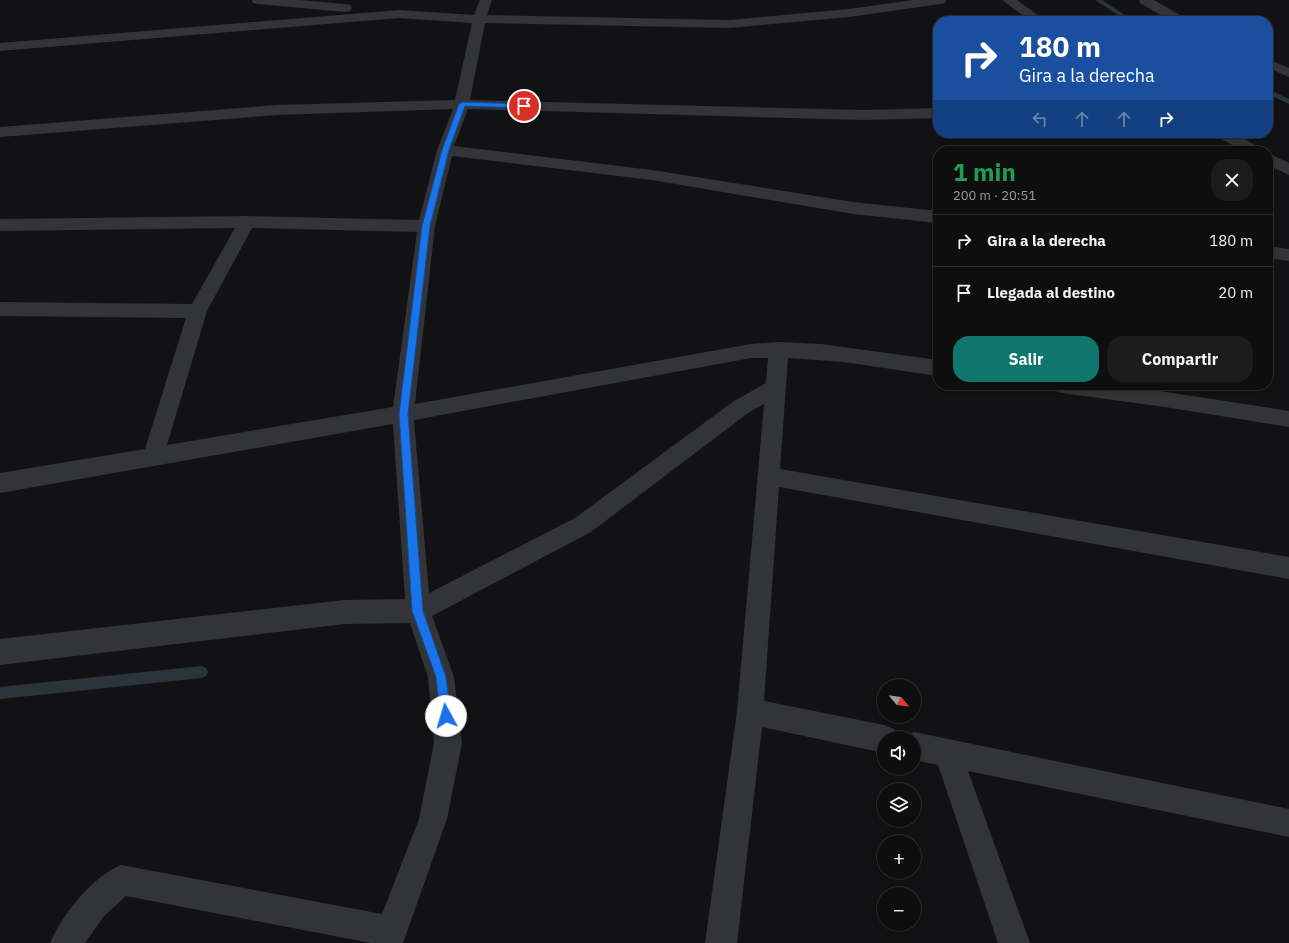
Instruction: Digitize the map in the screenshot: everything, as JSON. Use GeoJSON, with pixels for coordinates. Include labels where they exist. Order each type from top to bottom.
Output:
{"type":"FeatureCollection","features":[{"type":"Feature","properties":{"kind":"street"},"geometry":{"type":"LineString","coordinates":[[258,0],[399,14]]}},
{"type":"Feature","properties":{"kind":"street"},"geometry":{"type":"LineString","coordinates":[[838,0],[849,14]]}},
{"type":"Feature","properties":{"kind":"street"},"geometry":{"type":"LineString","coordinates":[[0,47],[399,14],[482,10],[730,24],[849,14],[940,0]]}},
{"type":"Feature","properties":{"kind":"street"},"geometry":{"type":"LineString","coordinates":[[1008,0],[1032,16]]}},
{"type":"Feature","properties":{"kind":"street"},"geometry":{"type":"LineString","coordinates":[[1145,0],[1172,16]]}},
{"type":"Feature","properties":{"kind":"street"},"geometry":{"type":"LineString","coordinates":[[66,943],[93,905],[121,880],[389,937],[433,819],[448,743],[441,677],[418,611],[403,414],[426,226],[445,150],[462,104],[482,10]]}},
{"type":"Feature","properties":{"kind":"street"},"geometry":{"type":"LineString","coordinates":[[1273,65],[1289,73]]}},
{"type":"Feature","properties":{"kind":"street"},"geometry":{"type":"LineString","coordinates":[[0,132],[277,110],[462,104],[864,115],[933,113]]}},
{"type":"Feature","properties":{"kind":"street"},"geometry":{"type":"LineString","coordinates":[[1230,138],[1246,146]]}},
{"type":"Feature","properties":{"kind":"street"},"geometry":{"type":"LineString","coordinates":[[445,150],[652,175],[853,208],[933,216]]}},
{"type":"Feature","properties":{"kind":"street"},"geometry":{"type":"LineString","coordinates":[[1273,161],[1289,170]]}},
{"type":"Feature","properties":{"kind":"street"},"geometry":{"type":"LineString","coordinates":[[0,225],[247,222],[426,226]]}},
{"type":"Feature","properties":{"kind":"street"},"geometry":{"type":"LineString","coordinates":[[153,457],[198,311],[247,222]]}},
{"type":"Feature","properties":{"kind":"street"},"geometry":{"type":"LineString","coordinates":[[1273,253],[1289,255]]}},
{"type":"Feature","properties":{"kind":"street"},"geometry":{"type":"LineString","coordinates":[[0,310],[198,311]]}},
{"type":"Feature","properties":{"kind":"street"},"geometry":{"type":"LineString","coordinates":[[721,943],[750,712],[779,349]]}},
{"type":"Feature","properties":{"kind":"street"},"geometry":{"type":"LineString","coordinates":[[0,483],[403,414],[751,351],[779,349],[828,353],[933,367]]}},
{"type":"Feature","properties":{"kind":"street"},"geometry":{"type":"LineString","coordinates":[[0,652],[345,612],[418,611],[583,525],[741,408],[776,387]]}},
{"type":"Feature","properties":{"kind":"street"},"geometry":{"type":"LineString","coordinates":[[1099,390],[1289,419]]}},
{"type":"Feature","properties":{"kind":"street"},"geometry":{"type":"LineString","coordinates":[[768,476],[1289,568]]}},
{"type":"Feature","properties":{"kind":"street"},"geometry":{"type":"LineString","coordinates":[[750,712],[877,738]]}},
{"type":"Feature","properties":{"kind":"street"},"geometry":{"type":"LineString","coordinates":[[921,747],[1289,823]]}},
{"type":"Feature","properties":{"kind":"street"},"geometry":{"type":"LineString","coordinates":[[948,753],[1014,943]]}},
{"type":"Feature","properties":{"kind":"waterway"},"geometry":{"type":"LineString","coordinates":[[1098,0],[1123,16]]}},
{"type":"Feature","properties":{"kind":"waterway"},"geometry":{"type":"LineString","coordinates":[[1273,94],[1289,102]]}},
{"type":"Feature","properties":{"kind":"waterway"},"geometry":{"type":"LineString","coordinates":[[0,693],[202,672]]}},
{"type":"Feature","properties":{"kind":"route"},"geometry":{"type":"LineString","coordinates":[[446,716],[441,677],[418,611],[403,414],[426,226],[445,150],[462,104],[524,106]]}}]}
